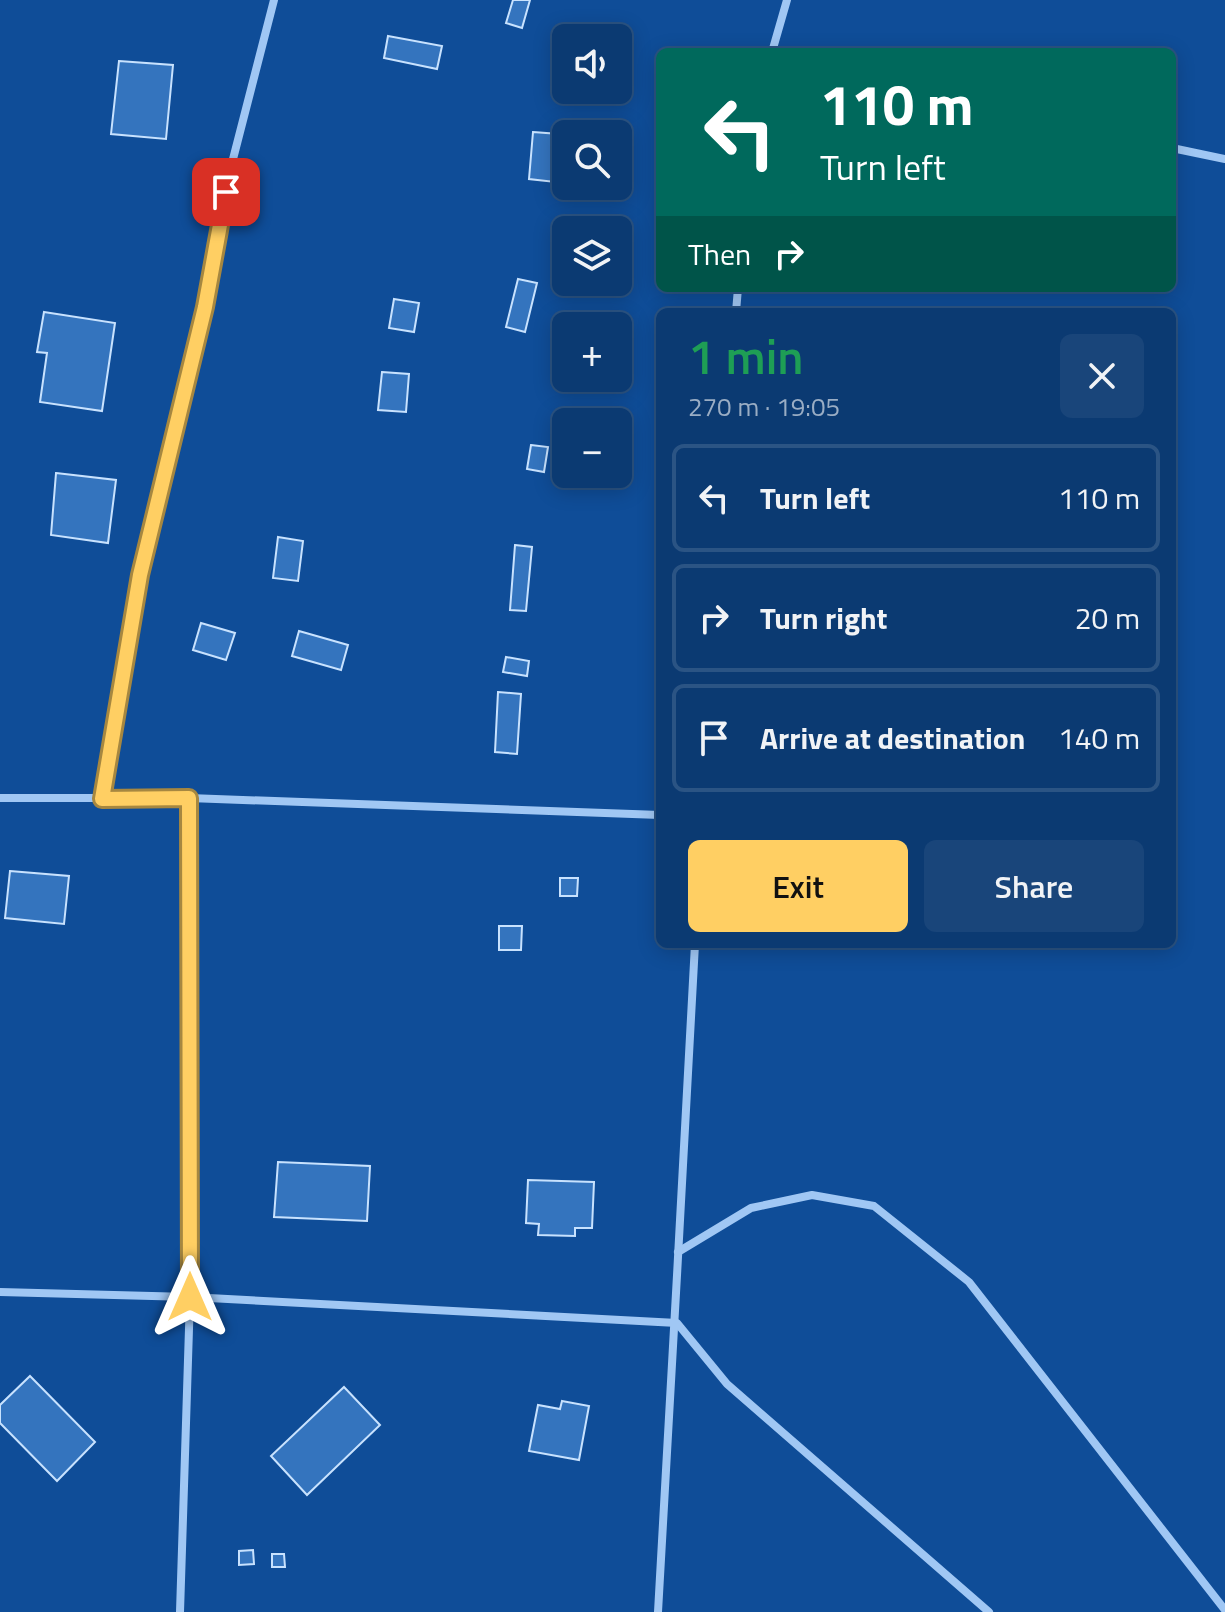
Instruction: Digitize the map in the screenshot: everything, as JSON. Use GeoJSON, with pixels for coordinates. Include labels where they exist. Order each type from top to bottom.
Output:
{"type":"FeatureCollection","features":[{"type":"Feature","properties":{"kind":"street"},"geometry":{"type":"LineString","coordinates":[[102,799],[140,575],[205,307],[232,163],[274,0]]}},
{"type":"Feature","properties":{"kind":"street"},"geometry":{"type":"LineString","coordinates":[[773,48],[787,0]]}},
{"type":"Feature","properties":{"kind":"street"},"geometry":{"type":"LineString","coordinates":[[1176,149],[1225,159]]}},
{"type":"Feature","properties":{"kind":"street"},"geometry":{"type":"LineString","coordinates":[[0,798],[189,798],[656,815]]}},
{"type":"Feature","properties":{"kind":"street"},"geometry":{"type":"LineString","coordinates":[[180,1612],[190,1297],[189,798]]}},
{"type":"Feature","properties":{"kind":"street"},"geometry":{"type":"LineString","coordinates":[[658,1612],[677,1323],[695,948]]}},
{"type":"Feature","properties":{"kind":"street"},"geometry":{"type":"LineString","coordinates":[[678,1252],[751,1208],[812,1195],[874,1206],[969,1282],[1225,1610]]}},
{"type":"Feature","properties":{"kind":"street"},"geometry":{"type":"LineString","coordinates":[[0,1292],[190,1297],[677,1323],[727,1384],[989,1612]]}},
{"type":"Feature","properties":{"kind":"building"},"geometry":{"type":"Polygon","coordinates":[[[513,0],[530,0],[522,28],[506,23],[513,0]]]}},
{"type":"Feature","properties":{"kind":"building"},"geometry":{"type":"Polygon","coordinates":[[[388,36],[442,46],[437,69],[384,58],[388,36]]]}},
{"type":"Feature","properties":{"kind":"building"},"geometry":{"type":"Polygon","coordinates":[[[119,61],[173,65],[166,139],[111,134],[119,61]]]}},
{"type":"Feature","properties":{"kind":"building"},"geometry":{"type":"Polygon","coordinates":[[[533,132],[552,133],[552,182],[529,179],[533,132]]]}},
{"type":"Feature","properties":{"kind":"building"},"geometry":{"type":"Polygon","coordinates":[[[518,279],[537,283],[525,332],[506,327],[518,279]]]}},
{"type":"Feature","properties":{"kind":"building"},"geometry":{"type":"Polygon","coordinates":[[[394,299],[419,303],[414,332],[389,328],[394,299]]]}},
{"type":"Feature","properties":{"kind":"building"},"geometry":{"type":"Polygon","coordinates":[[[44,312],[115,323],[102,411],[40,402],[47,353],[37,352],[44,312]]]}},
{"type":"Feature","properties":{"kind":"building"},"geometry":{"type":"Polygon","coordinates":[[[382,372],[409,374],[406,412],[378,410],[382,372]]]}},
{"type":"Feature","properties":{"kind":"building"},"geometry":{"type":"Polygon","coordinates":[[[531,445],[548,447],[544,472],[527,469],[531,445]]]}},
{"type":"Feature","properties":{"kind":"building"},"geometry":{"type":"Polygon","coordinates":[[[56,473],[116,480],[108,543],[51,535],[56,473]]]}},
{"type":"Feature","properties":{"kind":"building"},"geometry":{"type":"Polygon","coordinates":[[[278,537],[303,541],[298,581],[273,578],[278,537]]]}},
{"type":"Feature","properties":{"kind":"building"},"geometry":{"type":"Polygon","coordinates":[[[515,545],[532,547],[526,611],[510,610],[515,545]]]}},
{"type":"Feature","properties":{"kind":"building"},"geometry":{"type":"Polygon","coordinates":[[[201,623],[235,633],[226,660],[193,650],[201,623]]]}},
{"type":"Feature","properties":{"kind":"building"},"geometry":{"type":"Polygon","coordinates":[[[299,631],[348,645],[341,670],[292,656],[299,631]]]}},
{"type":"Feature","properties":{"kind":"building"},"geometry":{"type":"Polygon","coordinates":[[[506,657],[529,661],[527,676],[503,672],[506,657]]]}},
{"type":"Feature","properties":{"kind":"building"},"geometry":{"type":"Polygon","coordinates":[[[498,692],[521,694],[517,754],[495,752],[498,692]]]}},
{"type":"Feature","properties":{"kind":"building"},"geometry":{"type":"Polygon","coordinates":[[[10,871],[69,876],[64,924],[5,918],[10,871]]]}},
{"type":"Feature","properties":{"kind":"building"},"geometry":{"type":"Polygon","coordinates":[[[560,878],[578,878],[577,896],[560,896],[560,878]]]}},
{"type":"Feature","properties":{"kind":"building"},"geometry":{"type":"Polygon","coordinates":[[[499,926],[522,926],[521,950],[499,950],[499,926]]]}},
{"type":"Feature","properties":{"kind":"building"},"geometry":{"type":"Polygon","coordinates":[[[278,1162],[370,1166],[367,1221],[274,1217],[278,1162]]]}},
{"type":"Feature","properties":{"kind":"building"},"geometry":{"type":"Polygon","coordinates":[[[528,1180],[594,1182],[592,1228],[575,1228],[575,1236],[538,1235],[539,1224],[526,1223],[528,1180]]]}},
{"type":"Feature","properties":{"kind":"building"},"geometry":{"type":"Polygon","coordinates":[[[30,1376],[95,1442],[57,1481],[0,1423],[0,1405],[30,1376]]]}},
{"type":"Feature","properties":{"kind":"building"},"geometry":{"type":"Polygon","coordinates":[[[344,1387],[380,1425],[307,1495],[271,1456],[344,1387]]]}},
{"type":"Feature","properties":{"kind":"building"},"geometry":{"type":"Polygon","coordinates":[[[562,1401],[589,1406],[579,1460],[529,1451],[538,1405],[560,1409],[562,1401]]]}},
{"type":"Feature","properties":{"kind":"building"},"geometry":{"type":"Polygon","coordinates":[[[253,1550],[254,1564],[239,1565],[239,1551],[253,1550]]]}},
{"type":"Feature","properties":{"kind":"building"},"geometry":{"type":"Polygon","coordinates":[[[272,1554],[284,1554],[285,1567],[272,1567],[272,1554]]]}},
{"type":"Feature","properties":{"kind":"route"},"geometry":{"type":"LineString","coordinates":[[190,1297],[189,798],[102,799],[140,575],[205,307],[226,192]]}}]}
